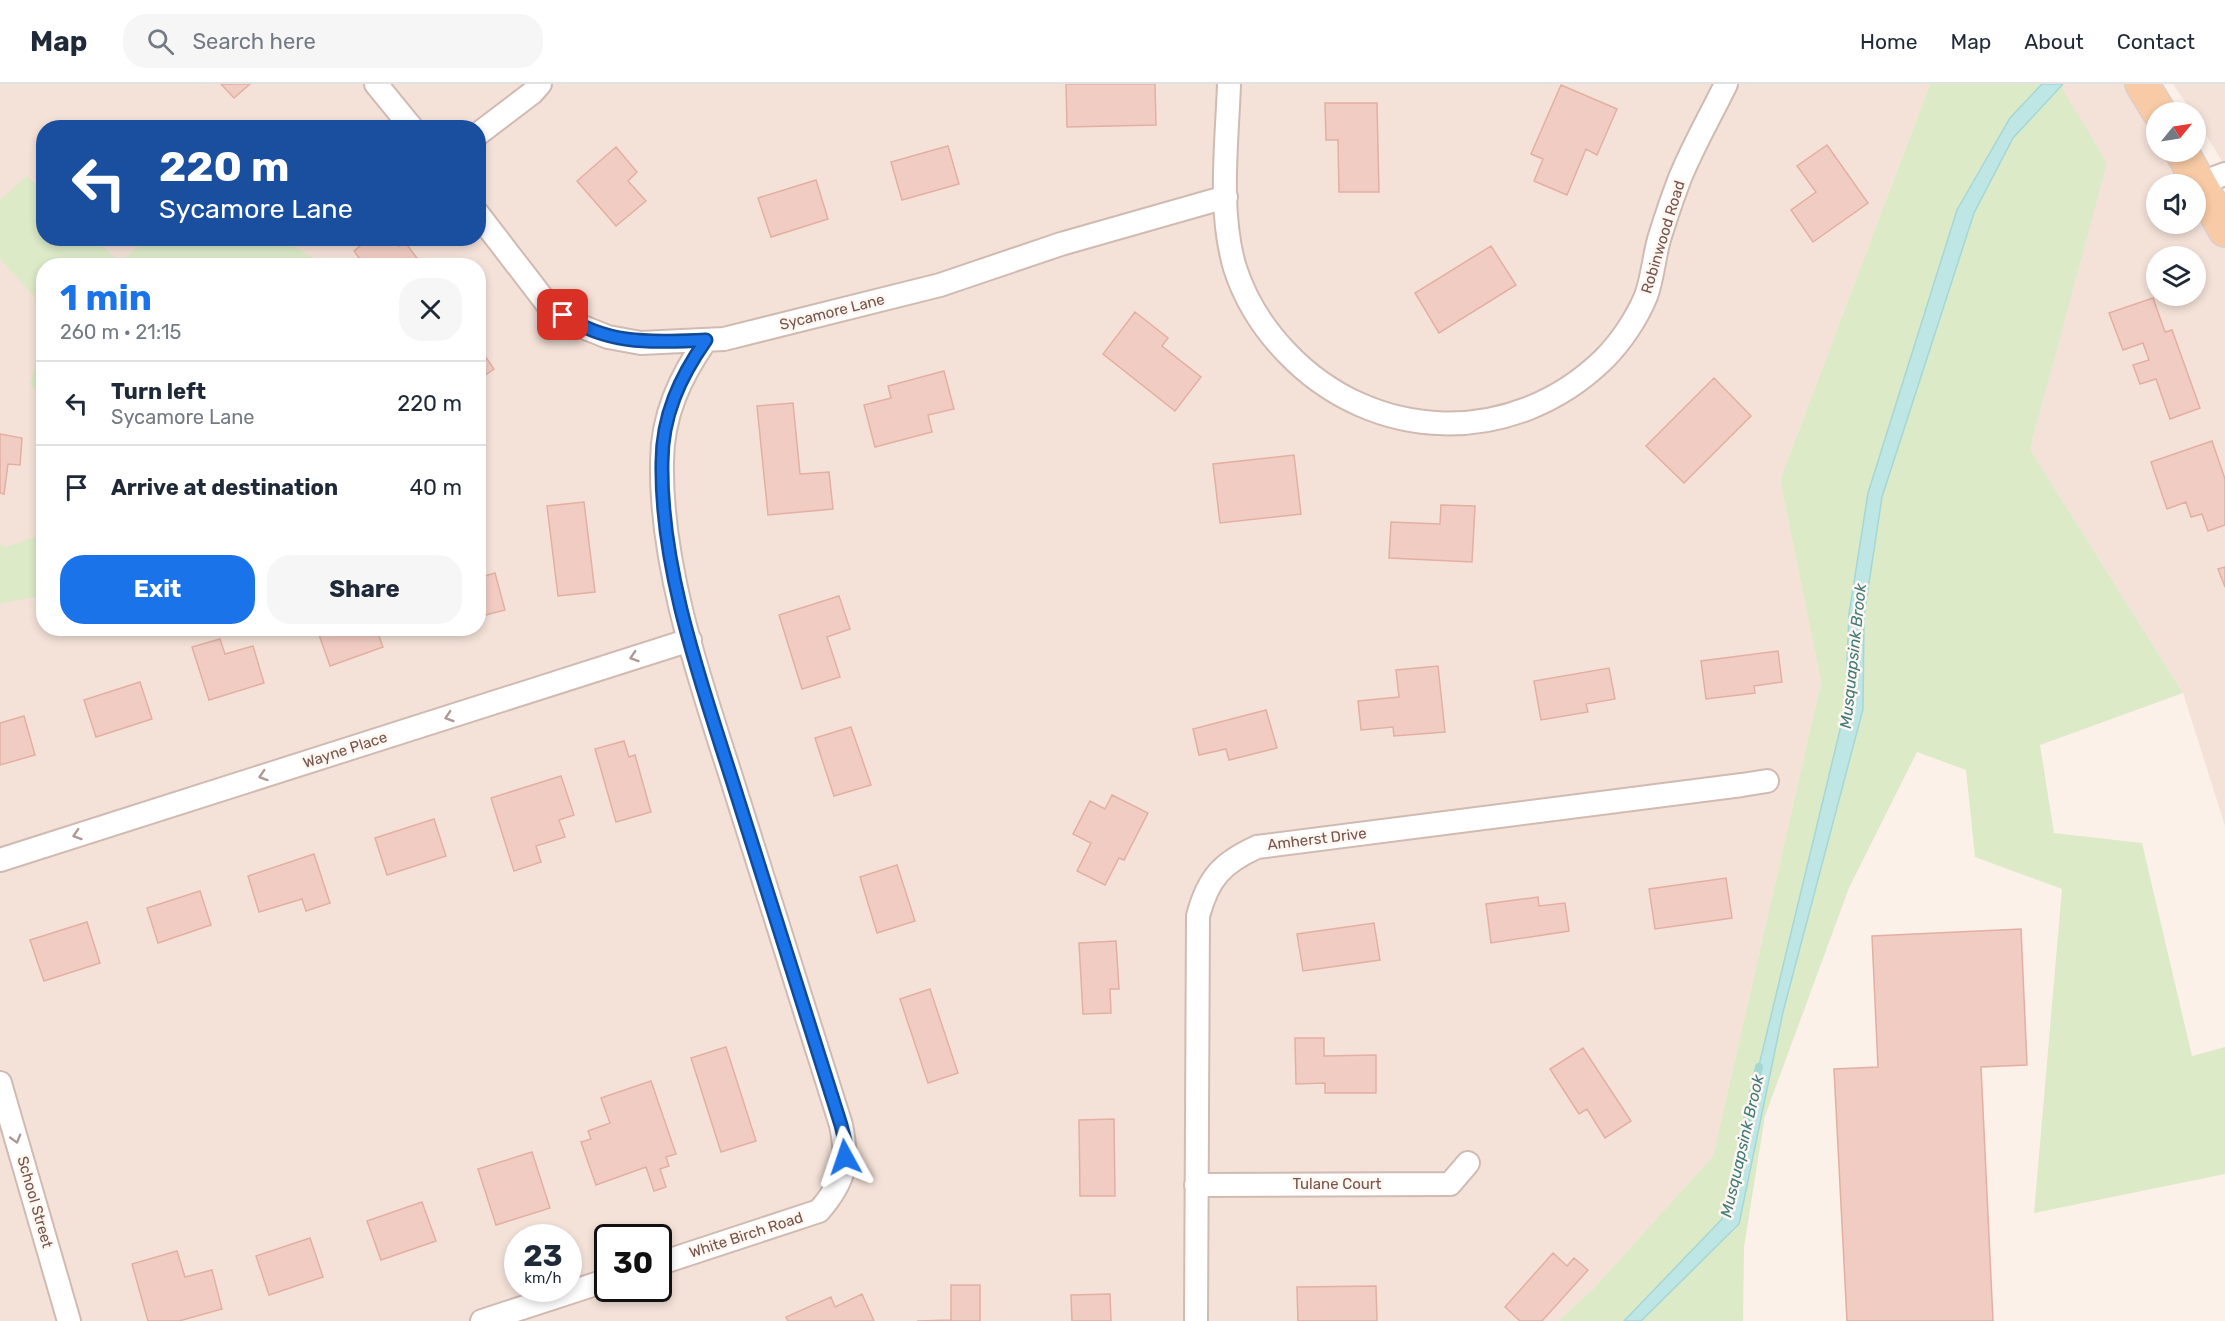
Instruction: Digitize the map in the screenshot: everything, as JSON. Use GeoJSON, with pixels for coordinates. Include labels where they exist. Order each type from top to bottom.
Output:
{"type":"FeatureCollection","features":[{"type":"Feature","properties":{"kind":"main road"},"geometry":{"type":"LineString","coordinates":[[2142,84],[2153,102]]}},
{"type":"Feature","properties":{"kind":"main road"},"geometry":{"type":"LineString","coordinates":[[2194,162],[2213,178],[2225,230]]}},
{"type":"Feature","properties":{"kind":"street"},"geometry":{"type":"LineString","coordinates":[[376,84],[405,120]]}},
{"type":"Feature","properties":{"kind":"street"},"geometry":{"type":"LineString","coordinates":[[486,128],[532,93],[540,84]]}},
{"type":"Feature","properties":{"kind":"street","name":"Robinwood Road"},"geometry":{"type":"LineString","coordinates":[[1229,84],[1226,230],[1240,278],[1252,306],[1274,339],[1299,365],[1341,395],[1362,407],[1393,418],[1430,423],[1474,422],[1510,415],[1547,400],[1578,381],[1605,357],[1628,329],[1646,296],[1660,236],[1680,177],[1726,84]]}},
{"type":"Feature","properties":{"kind":"street","name":"Sycamore Lane"},"geometry":{"type":"LineString","coordinates":[[486,225],[542,300],[578,325],[608,337],[641,343],[724,339],[940,285],[1061,244],[1226,196]]}},
{"type":"Feature","properties":{"kind":"street","name":"White Birch Road"},"geometry":{"type":"LineString","coordinates":[[672,1259],[819,1212],[834,1193],[844,1169],[846,1145],[721,744],[690,640],[668,550],[662,462],[665,428],[674,395],[688,365],[706,340]]}},
{"type":"Feature","properties":{"kind":"street","name":"Wayne Place"},"geometry":{"type":"LineString","coordinates":[[0,860],[690,640]]}},
{"type":"Feature","properties":{"kind":"street","name":"Amherst Drive"},"geometry":{"type":"LineString","coordinates":[[1196,1321],[1198,916],[1203,895],[1216,874],[1234,858],[1257,847],[1767,781]]}},
{"type":"Feature","properties":{"kind":"street","name":"School Street"},"geometry":{"type":"LineString","coordinates":[[0,1083],[69,1321]]}},
{"type":"Feature","properties":{"kind":"street","name":"Tulane Court"},"geometry":{"type":"LineString","coordinates":[[1196,1185],[1450,1184],[1468,1163]]}},
{"type":"Feature","properties":{"kind":"street"},"geometry":{"type":"LineString","coordinates":[[482,1321],[594,1285]]}},
{"type":"Feature","properties":{"kind":"shaded area"},"geometry":{"type":"Polygon","coordinates":[[[0,84],[1930,84],[1780,480],[1821,682],[1713,1156],[1593,1289],[1558,1321],[0,1321],[0,84]]]}},
{"type":"Feature","properties":{"kind":"shaded area"},"geometry":{"type":"Polygon","coordinates":[[[2060,84],[2142,84],[2152,102],[2146,102],[2146,162],[2188,162],[2194,174],[2146,174],[2146,234],[2206,234],[2206,196],[2225,230],[2225,826],[2183,693],[2030,449],[2106,163],[2060,84]]]}},
{"type":"Feature","properties":{"kind":"shaded area"},"geometry":{"type":"Polygon","coordinates":[[[2173,84],[2225,84],[2225,166],[2206,135],[2206,102],[2185,102],[2173,84]]]}},
{"type":"Feature","properties":{"kind":"green space"},"geometry":{"type":"Polygon","coordinates":[[[1930,84],[2060,84],[2107,163],[2030,449],[2183,693],[2040,745],[2054,833],[2142,843],[2192,1056],[2225,1047],[2225,1174],[2034,1213],[2062,889],[1975,857],[1966,770],[1917,752],[1849,888],[1765,1116],[1744,1247],[1743,1321],[1558,1321],[1593,1289],[1713,1156],[1821,682],[1780,480],[1930,84]]]}},
{"type":"Feature","properties":{"kind":"green space"},"geometry":{"type":"Polygon","coordinates":[[[27,176],[36,184],[36,246],[103,246],[116,258],[36,258],[36,298],[0,259],[0,200],[27,176]]]}},
{"type":"Feature","properties":{"kind":"green space"},"geometry":{"type":"Polygon","coordinates":[[[139,246],[294,246],[313,258],[125,258],[139,246]]]}},
{"type":"Feature","properties":{"kind":"green space"},"geometry":{"type":"Polygon","coordinates":[[[36,361],[36,390],[30,384],[36,361]]]}},
{"type":"Feature","properties":{"kind":"green space"},"geometry":{"type":"Polygon","coordinates":[[[36,536],[36,596],[0,604],[0,544],[6,547],[36,536]]]}},
{"type":"Feature","properties":{"kind":"water"},"geometry":{"type":"Polygon","coordinates":[[[2042,84],[2063,84],[2013,138],[1974,213],[1882,497],[1864,616],[1863,709],[1783,1012],[1739,1224],[1641,1321],[1624,1321],[1722,1219],[1845,709],[1849,614],[1868,493],[1957,210],[2010,118],[2042,84]]]}},
{"type":"Feature","properties":{"kind":"building"},"geometry":{"type":"Polygon","coordinates":[[[221,84],[250,84],[234,98],[221,84]]]}},
{"type":"Feature","properties":{"kind":"building"},"geometry":{"type":"Polygon","coordinates":[[[1066,84],[1155,84],[1156,125],[1067,127],[1066,84]]]}},
{"type":"Feature","properties":{"kind":"building"},"geometry":{"type":"Polygon","coordinates":[[[1561,85],[1617,109],[1597,155],[1586,149],[1567,195],[1534,181],[1543,159],[1531,154],[1561,85]]]}},
{"type":"Feature","properties":{"kind":"building"},"geometry":{"type":"Polygon","coordinates":[[[1325,103],[1377,103],[1379,192],[1339,192],[1338,140],[1326,140],[1325,103]]]}},
{"type":"Feature","properties":{"kind":"building"},"geometry":{"type":"Polygon","coordinates":[[[1827,145],[1868,203],[1813,242],[1791,210],[1816,192],[1797,166],[1827,145]]]}},
{"type":"Feature","properties":{"kind":"building"},"geometry":{"type":"Polygon","coordinates":[[[948,146],[959,184],[902,200],[891,162],[948,146]]]}},
{"type":"Feature","properties":{"kind":"building"},"geometry":{"type":"Polygon","coordinates":[[[616,147],[637,172],[628,181],[646,201],[616,226],[577,181],[616,147]]]}},
{"type":"Feature","properties":{"kind":"building"},"geometry":{"type":"Polygon","coordinates":[[[816,180],[828,219],[771,237],[758,198],[816,180]]]}},
{"type":"Feature","properties":{"kind":"building"},"geometry":{"type":"Polygon","coordinates":[[[360,246],[408,246],[417,258],[359,258],[354,251],[360,246]]]}},
{"type":"Feature","properties":{"kind":"building"},"geometry":{"type":"Polygon","coordinates":[[[1491,246],[1516,285],[1439,333],[1415,293],[1491,246]]]}},
{"type":"Feature","properties":{"kind":"building"},"geometry":{"type":"Polygon","coordinates":[[[2146,300],[2146,306],[2156,306],[2165,332],[2172,330],[2200,408],[2170,419],[2156,379],[2140,384],[2133,365],[2149,360],[2143,343],[2123,350],[2109,313],[2146,300]]]}},
{"type":"Feature","properties":{"kind":"building"},"geometry":{"type":"Polygon","coordinates":[[[1135,312],[1168,338],[1162,346],[1201,377],[1175,411],[1103,354],[1135,312]]]}},
{"type":"Feature","properties":{"kind":"building"},"geometry":{"type":"Polygon","coordinates":[[[486,358],[494,369],[486,374],[486,358]]]}},
{"type":"Feature","properties":{"kind":"building"},"geometry":{"type":"Polygon","coordinates":[[[944,371],[954,409],[928,415],[932,432],[875,447],[864,405],[891,398],[888,386],[944,371]]]}},
{"type":"Feature","properties":{"kind":"building"},"geometry":{"type":"Polygon","coordinates":[[[1714,378],[1751,416],[1684,483],[1646,446],[1714,378]]]}},
{"type":"Feature","properties":{"kind":"building"},"geometry":{"type":"Polygon","coordinates":[[[793,403],[800,474],[829,472],[833,509],[768,515],[757,406],[793,403]]]}},
{"type":"Feature","properties":{"kind":"building"},"geometry":{"type":"Polygon","coordinates":[[[0,434],[22,438],[20,465],[8,464],[4,494],[0,493],[0,434]]]}},
{"type":"Feature","properties":{"kind":"building"},"geometry":{"type":"Polygon","coordinates":[[[2212,441],[2225,479],[2225,525],[2208,531],[2202,514],[2191,517],[2186,502],[2167,509],[2151,462],[2212,441]]]}},
{"type":"Feature","properties":{"kind":"building"},"geometry":{"type":"Polygon","coordinates":[[[1294,455],[1301,514],[1220,523],[1213,464],[1294,455]]]}},
{"type":"Feature","properties":{"kind":"building"},"geometry":{"type":"Polygon","coordinates":[[[584,502],[595,592],[558,596],[547,506],[584,502]]]}},
{"type":"Feature","properties":{"kind":"building"},"geometry":{"type":"Polygon","coordinates":[[[1441,505],[1475,506],[1472,562],[1389,558],[1391,522],[1440,524],[1441,505]]]}},
{"type":"Feature","properties":{"kind":"building"},"geometry":{"type":"Polygon","coordinates":[[[2225,567],[2225,587],[2218,569],[2225,567]]]}},
{"type":"Feature","properties":{"kind":"building"},"geometry":{"type":"Polygon","coordinates":[[[495,573],[505,610],[486,615],[486,576],[495,573]]]}},
{"type":"Feature","properties":{"kind":"building"},"geometry":{"type":"Polygon","coordinates":[[[839,596],[850,629],[827,637],[840,677],[802,689],[779,615],[839,596]]]}},
{"type":"Feature","properties":{"kind":"building"},"geometry":{"type":"Polygon","coordinates":[[[319,636],[379,636],[383,647],[330,666],[319,636]]]}},
{"type":"Feature","properties":{"kind":"building"},"geometry":{"type":"Polygon","coordinates":[[[220,639],[225,654],[253,646],[264,683],[209,700],[192,647],[220,639]]]}},
{"type":"Feature","properties":{"kind":"building"},"geometry":{"type":"Polygon","coordinates":[[[1778,651],[1782,682],[1754,686],[1755,693],[1706,699],[1701,661],[1778,651]]]}},
{"type":"Feature","properties":{"kind":"building"},"geometry":{"type":"Polygon","coordinates":[[[1438,666],[1445,732],[1394,736],[1393,727],[1361,730],[1358,701],[1399,697],[1396,670],[1438,666]]]}},
{"type":"Feature","properties":{"kind":"building"},"geometry":{"type":"Polygon","coordinates":[[[1609,668],[1615,699],[1586,704],[1588,712],[1541,720],[1534,681],[1609,668]]]}},
{"type":"Feature","properties":{"kind":"building"},"geometry":{"type":"Polygon","coordinates":[[[140,682],[152,719],[96,737],[84,700],[140,682]]]}},
{"type":"Feature","properties":{"kind":"building"},"geometry":{"type":"Polygon","coordinates":[[[1266,710],[1277,748],[1229,760],[1226,749],[1199,755],[1193,729],[1266,710]]]}},
{"type":"Feature","properties":{"kind":"building"},"geometry":{"type":"Polygon","coordinates":[[[24,716],[35,755],[0,765],[0,723],[24,716]]]}},
{"type":"Feature","properties":{"kind":"building"},"geometry":{"type":"Polygon","coordinates":[[[851,727],[871,785],[834,796],[815,738],[851,727]]]}},
{"type":"Feature","properties":{"kind":"building"},"geometry":{"type":"Polygon","coordinates":[[[624,741],[629,757],[635,755],[651,812],[616,822],[595,749],[624,741]]]}},
{"type":"Feature","properties":{"kind":"building"},"geometry":{"type":"Polygon","coordinates":[[[561,776],[574,815],[559,820],[565,837],[536,846],[541,862],[514,871],[491,798],[561,776]]]}},
{"type":"Feature","properties":{"kind":"building"},"geometry":{"type":"Polygon","coordinates":[[[1112,795],[1148,813],[1124,860],[1119,858],[1105,885],[1077,871],[1091,843],[1073,834],[1090,801],[1105,809],[1112,795]]]}},
{"type":"Feature","properties":{"kind":"building"},"geometry":{"type":"Polygon","coordinates":[[[434,819],[446,856],[387,875],[375,838],[434,819]]]}},
{"type":"Feature","properties":{"kind":"building"},"geometry":{"type":"Polygon","coordinates":[[[314,854],[330,903],[306,911],[302,899],[259,912],[248,876],[314,854]]]}},
{"type":"Feature","properties":{"kind":"building"},"geometry":{"type":"Polygon","coordinates":[[[897,865],[915,921],[877,933],[860,877],[897,865]]]}},
{"type":"Feature","properties":{"kind":"building"},"geometry":{"type":"Polygon","coordinates":[[[1726,878],[1732,918],[1655,929],[1649,889],[1726,878]]]}},
{"type":"Feature","properties":{"kind":"building"},"geometry":{"type":"Polygon","coordinates":[[[200,891],[211,925],[158,943],[147,908],[200,891]]]}},
{"type":"Feature","properties":{"kind":"building"},"geometry":{"type":"Polygon","coordinates":[[[1538,897],[1539,906],[1565,903],[1569,931],[1491,943],[1486,904],[1538,897]]]}},
{"type":"Feature","properties":{"kind":"building"},"geometry":{"type":"Polygon","coordinates":[[[87,922],[100,963],[44,981],[30,940],[87,922]]]}},
{"type":"Feature","properties":{"kind":"building"},"geometry":{"type":"Polygon","coordinates":[[[1374,923],[1380,960],[1303,971],[1297,934],[1374,923]]]}},
{"type":"Feature","properties":{"kind":"building"},"geometry":{"type":"Polygon","coordinates":[[[2021,929],[2027,1065],[1981,1067],[1993,1321],[1847,1321],[1834,1069],[1878,1067],[1872,936],[2021,929]]]}},
{"type":"Feature","properties":{"kind":"building"},"geometry":{"type":"Polygon","coordinates":[[[1116,941],[1119,989],[1110,989],[1111,1013],[1083,1014],[1079,943],[1116,941]]]}},
{"type":"Feature","properties":{"kind":"building"},"geometry":{"type":"Polygon","coordinates":[[[930,989],[958,1073],[928,1083],[900,999],[930,989]]]}},
{"type":"Feature","properties":{"kind":"building"},"geometry":{"type":"Polygon","coordinates":[[[1295,1038],[1324,1038],[1324,1056],[1376,1055],[1376,1093],[1325,1093],[1325,1083],[1296,1084],[1295,1038]]]}},
{"type":"Feature","properties":{"kind":"building"},"geometry":{"type":"Polygon","coordinates":[[[726,1047],[756,1141],[721,1152],[691,1058],[726,1047]]]}},
{"type":"Feature","properties":{"kind":"building"},"geometry":{"type":"Polygon","coordinates":[[[1583,1048],[1631,1121],[1605,1138],[1587,1109],[1579,1114],[1550,1069],[1583,1048]]]}},
{"type":"Feature","properties":{"kind":"building"},"geometry":{"type":"Polygon","coordinates":[[[651,1081],[676,1154],[666,1157],[669,1166],[660,1169],[666,1187],[654,1191],[646,1167],[596,1185],[581,1142],[591,1139],[588,1131],[610,1123],[601,1098],[651,1081]]]}},
{"type":"Feature","properties":{"kind":"building"},"geometry":{"type":"Polygon","coordinates":[[[1114,1119],[1115,1196],[1080,1196],[1079,1120],[1114,1119]]]}},
{"type":"Feature","properties":{"kind":"building"},"geometry":{"type":"Polygon","coordinates":[[[532,1152],[550,1208],[496,1225],[478,1169],[532,1152]]]}},
{"type":"Feature","properties":{"kind":"building"},"geometry":{"type":"Polygon","coordinates":[[[422,1202],[436,1241],[381,1260],[367,1221],[422,1202]]]}},
{"type":"Feature","properties":{"kind":"building"},"geometry":{"type":"Polygon","coordinates":[[[310,1238],[323,1277],[269,1295],[256,1256],[310,1238]]]}},
{"type":"Feature","properties":{"kind":"building"},"geometry":{"type":"Polygon","coordinates":[[[177,1251],[185,1277],[212,1270],[222,1309],[179,1321],[148,1321],[132,1264],[177,1251]]]}},
{"type":"Feature","properties":{"kind":"building"},"geometry":{"type":"Polygon","coordinates":[[[1553,1253],[1567,1266],[1574,1258],[1588,1270],[1542,1321],[1520,1321],[1505,1307],[1553,1253]]]}},
{"type":"Feature","properties":{"kind":"building"},"geometry":{"type":"Polygon","coordinates":[[[951,1285],[980,1285],[980,1321],[917,1321],[951,1320],[951,1285]]]}},
{"type":"Feature","properties":{"kind":"building"},"geometry":{"type":"Polygon","coordinates":[[[1376,1286],[1377,1321],[1298,1321],[1297,1287],[1376,1286]]]}},
{"type":"Feature","properties":{"kind":"building"},"geometry":{"type":"Polygon","coordinates":[[[862,1294],[874,1321],[788,1321],[786,1317],[831,1297],[835,1307],[862,1294]]]}},
{"type":"Feature","properties":{"kind":"building"},"geometry":{"type":"Polygon","coordinates":[[[1110,1294],[1111,1321],[1072,1321],[1071,1295],[1110,1294]]]}},
{"type":"Feature","properties":{"kind":"waterway","name":"Musquapsink Brook"},"geometry":{"type":"LineString","coordinates":[[1743,1137],[1759,1067]]}},
{"type":"Feature","properties":{"kind":"route"},"geometry":{"type":"LineString","coordinates":[[563,315],[578,325],[608,337],[641,343],[706,340],[688,365],[674,395],[665,428],[662,462],[668,550],[690,640],[721,744],[841,1125],[846,1145],[845,1157]]}}]}
